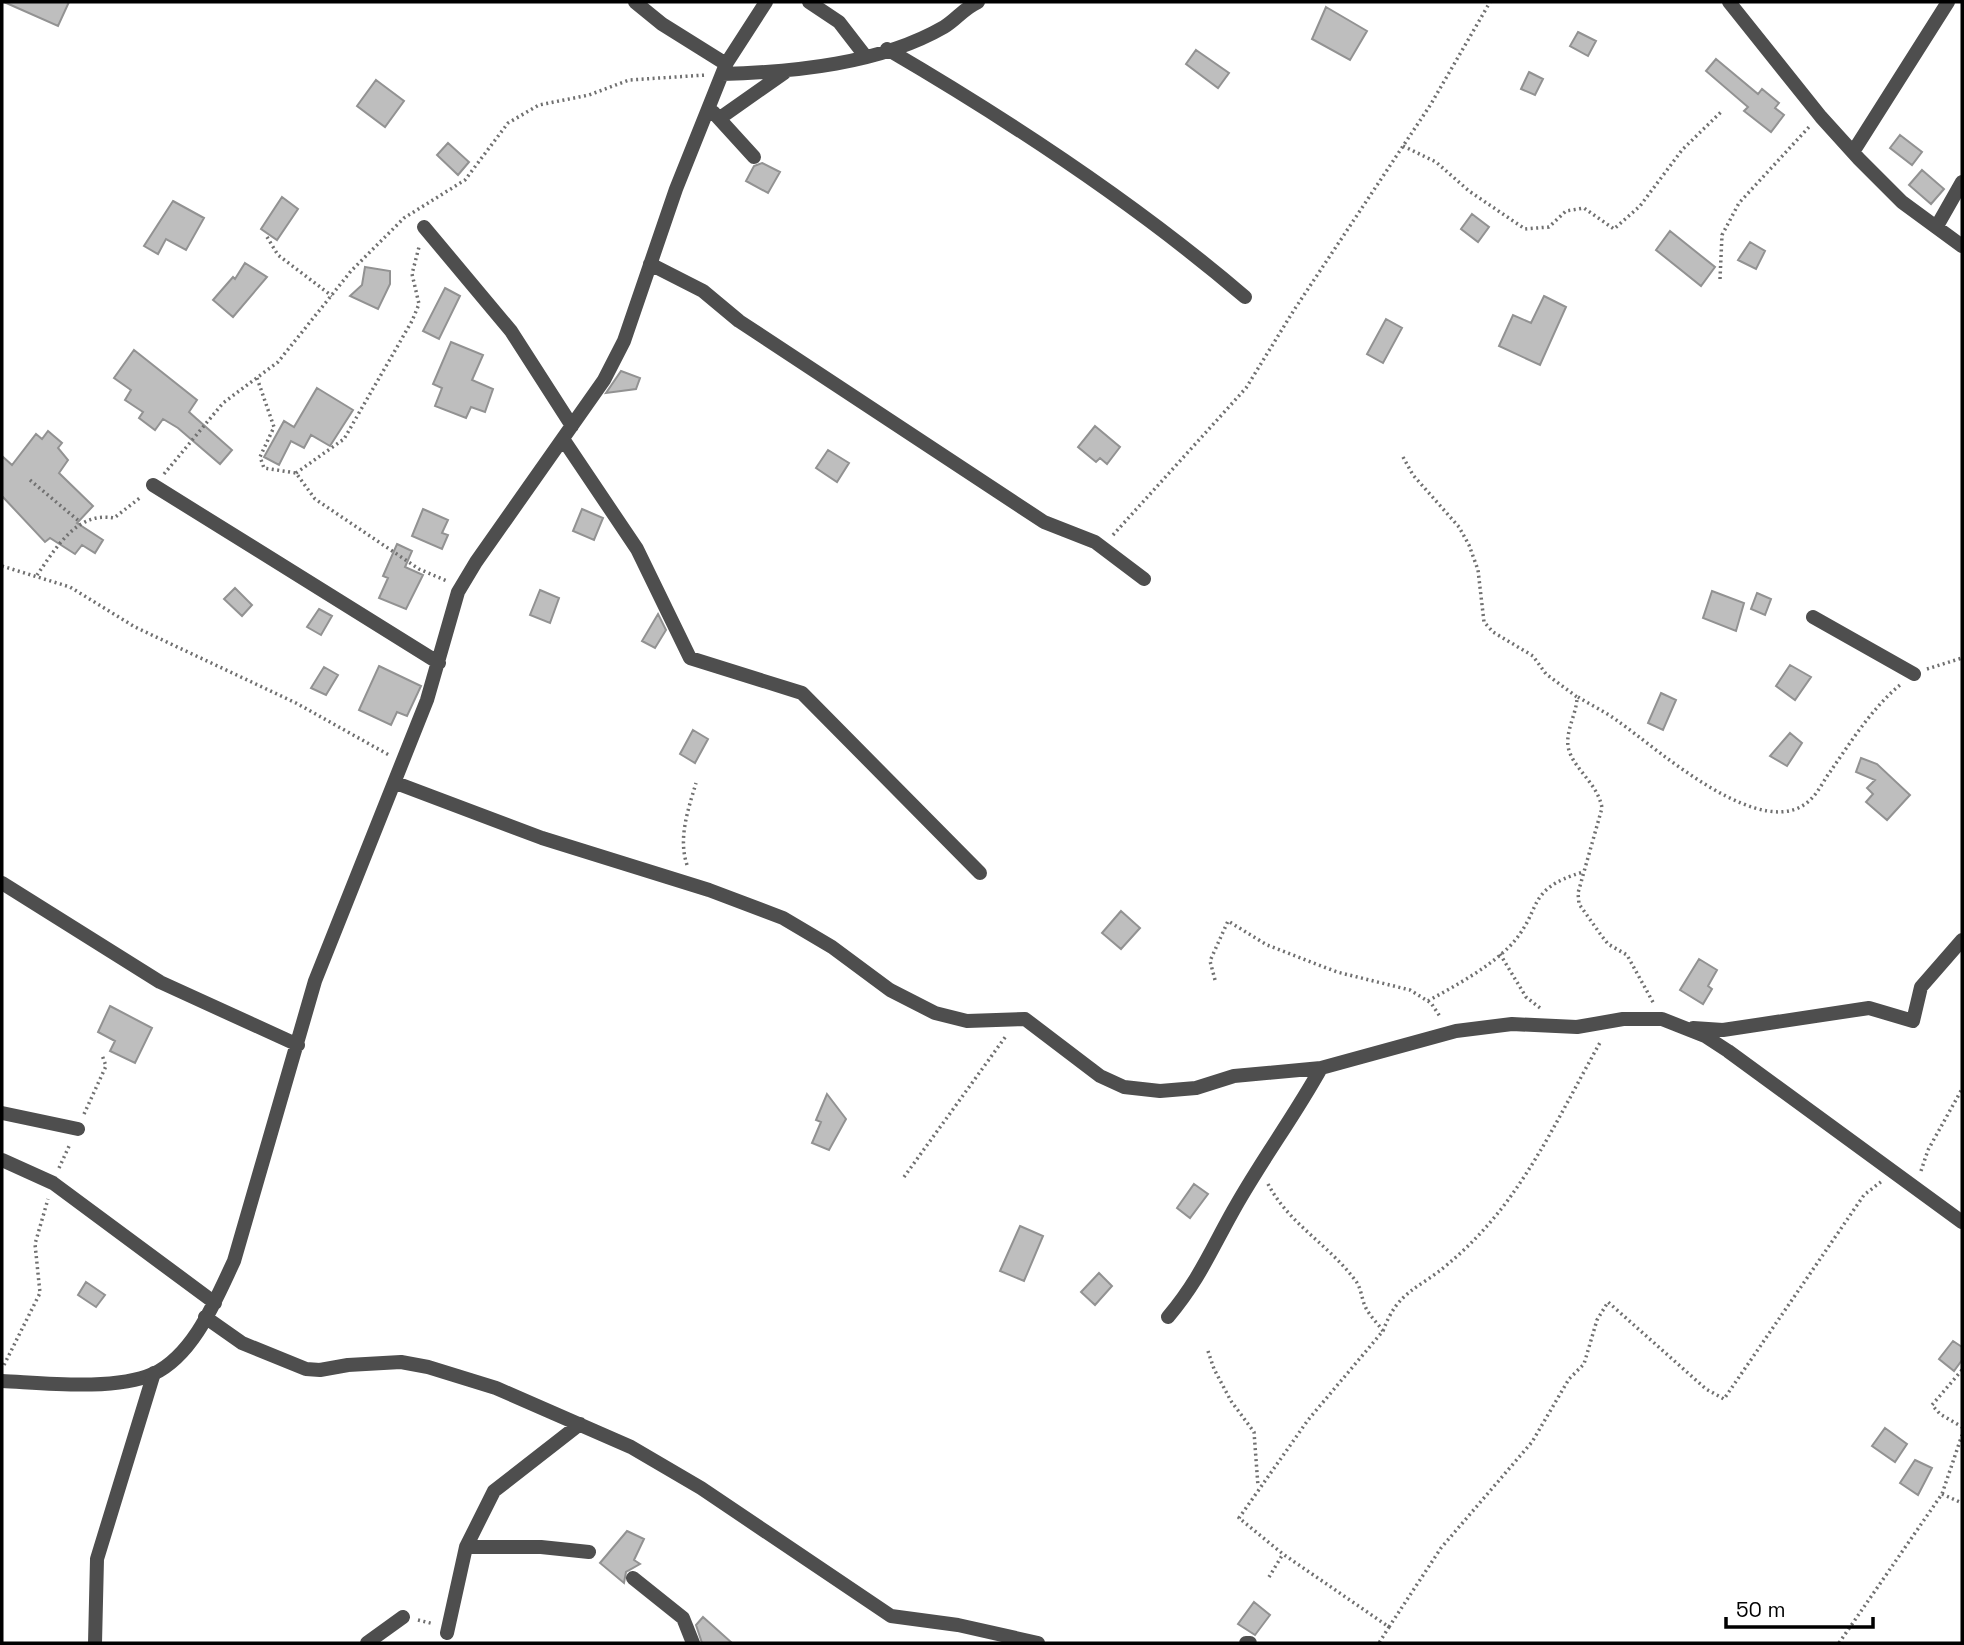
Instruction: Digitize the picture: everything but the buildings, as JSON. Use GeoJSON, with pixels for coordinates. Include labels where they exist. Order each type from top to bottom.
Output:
{"type":"FeatureCollection","features":[{"type":"Feature","properties":{"kind":"street"},"geometry":{"type":"LineString","coordinates":[[635,2],[724,69],[790,70],[866,57],[945,26],[965,7],[978,2]]}},
{"type":"Feature","properties":{"kind":"street"},"geometry":{"type":"LineString","coordinates":[[2,1381],[121,1381],[154,1373],[180,1352],[215,1303],[234,1261],[315,981],[396,783],[439,663],[463,585],[604,380],[624,341],[650,264],[714,113],[724,69],[766,2]]}},
{"type":"Feature","properties":{"kind":"street"},"geometry":{"type":"LineString","coordinates":[[810,2],[839,22],[866,57]]}},
{"type":"Feature","properties":{"kind":"street"},"geometry":{"type":"LineString","coordinates":[[1729,2],[1821,117],[1853,152],[1902,202],[1962,246]]}},
{"type":"Feature","properties":{"kind":"street"},"geometry":{"type":"LineString","coordinates":[[1853,152],[1948,2]]}},
{"type":"Feature","properties":{"kind":"street"},"geometry":{"type":"LineString","coordinates":[[887,49],[971,97],[1183,244],[1245,297]]}},
{"type":"Feature","properties":{"kind":"street"},"geometry":{"type":"LineString","coordinates":[[714,113],[790,70]]}},
{"type":"Feature","properties":{"kind":"street"},"geometry":{"type":"LineString","coordinates":[[714,113],[754,157]]}},
{"type":"Feature","properties":{"kind":"street"},"geometry":{"type":"LineString","coordinates":[[1937,226],[1962,183]]}},
{"type":"Feature","properties":{"kind":"street"},"geometry":{"type":"LineString","coordinates":[[424,227],[511,331],[572,426]]}},
{"type":"Feature","properties":{"kind":"street"},"geometry":{"type":"LineString","coordinates":[[650,264],[704,291],[739,321],[1044,522],[1095,542],[1144,579]]}},
{"type":"Feature","properties":{"kind":"street"},"geometry":{"type":"LineString","coordinates":[[562,439],[637,550],[690,658],[802,693],[980,873]]}},
{"type":"Feature","properties":{"kind":"street"},"geometry":{"type":"LineString","coordinates":[[153,485],[439,663]]}},
{"type":"Feature","properties":{"kind":"street"},"geometry":{"type":"LineString","coordinates":[[1813,617],[1914,674]]}},
{"type":"Feature","properties":{"kind":"street"},"geometry":{"type":"LineString","coordinates":[[396,783],[542,838],[701,887],[792,923],[832,947],[890,990],[935,1013],[967,1021],[1020,1018],[1031,1022],[1100,1076],[1133,1088],[1160,1091],[1196,1088],[1234,1076],[1321,1068],[1446,1034],[1512,1024],[1567,1026],[1612,1021],[1665,1020],[1685,1027],[1728,1051],[1962,1222]]}},
{"type":"Feature","properties":{"kind":"street"},"geometry":{"type":"LineString","coordinates":[[2,883],[160,982],[298,1045]]}},
{"type":"Feature","properties":{"kind":"street"},"geometry":{"type":"LineString","coordinates":[[1685,1027],[1723,1030],[1869,1008],[1913,1021],[1922,987],[1962,940]]}},
{"type":"Feature","properties":{"kind":"street"},"geometry":{"type":"LineString","coordinates":[[1168,1317],[1208,1262],[1233,1211],[1321,1068]]}},
{"type":"Feature","properties":{"kind":"street"},"geometry":{"type":"LineString","coordinates":[[2,1113],[78,1129]]}},
{"type":"Feature","properties":{"kind":"street"},"geometry":{"type":"LineString","coordinates":[[2,1160],[53,1183],[215,1303]]}},
{"type":"Feature","properties":{"kind":"street"},"geometry":{"type":"LineString","coordinates":[[205,1317],[254,1349],[306,1368],[320,1370],[384,1362],[428,1367],[496,1388],[631,1447],[701,1488],[891,1616],[958,1625],[1038,1643]]}},
{"type":"Feature","properties":{"kind":"street"},"geometry":{"type":"LineString","coordinates":[[94,1643],[97,1559],[154,1373]]}},
{"type":"Feature","properties":{"kind":"street"},"geometry":{"type":"LineString","coordinates":[[447,1633],[466,1547],[494,1491],[580,1424]]}},
{"type":"Feature","properties":{"kind":"street"},"geometry":{"type":"LineString","coordinates":[[466,1547],[541,1547],[589,1552]]}},
{"type":"Feature","properties":{"kind":"street"},"geometry":{"type":"LineString","coordinates":[[633,1578],[683,1618],[693,1643]]}},
{"type":"Feature","properties":{"kind":"street"},"geometry":{"type":"LineString","coordinates":[[367,1643],[403,1617]]}},
{"type":"Feature","properties":{"kind":"path"},"geometry":{"type":"LineString","coordinates":[[1095,542],[1114,535],[1246,388],[1403,146],[1490,2]]}},
{"type":"Feature","properties":{"kind":"path"},"geometry":{"type":"LineString","coordinates":[[37,575],[80,522],[100,515],[114,518],[153,485],[180,458],[223,403],[278,362],[332,296],[404,218],[466,180],[508,123],[524,112],[589,95],[629,80],[724,69]]}},
{"type":"Feature","properties":{"kind":"path"},"geometry":{"type":"LineString","coordinates":[[1403,146],[1436,162],[1469,191],[1525,229],[1549,227],[1566,211],[1584,208],[1614,229],[1640,206],[1682,150],[1721,112]]}},
{"type":"Feature","properties":{"kind":"path"},"geometry":{"type":"LineString","coordinates":[[1720,279],[1722,235],[1739,203],[1788,147],[1821,117]]}},
{"type":"Feature","properties":{"kind":"path"},"geometry":{"type":"LineString","coordinates":[[257,377],[274,427],[260,457],[264,468],[296,473],[344,439],[412,321],[419,304],[412,274],[429,204]]}},
{"type":"Feature","properties":{"kind":"path"},"geometry":{"type":"LineString","coordinates":[[267,237],[278,255],[332,296]]}},
{"type":"Feature","properties":{"kind":"path"},"geometry":{"type":"LineString","coordinates":[[1403,457],[1413,475],[1459,527],[1469,545],[1478,570],[1484,622],[1493,632],[1533,656],[1546,674],[1577,697],[1616,719],[1692,775],[1742,804],[1763,811],[1786,813],[1801,808],[1812,798],[1855,737],[1894,691],[1914,674],[1962,658]]}},
{"type":"Feature","properties":{"kind":"path"},"geometry":{"type":"LineString","coordinates":[[296,473],[315,499],[350,521],[372,540],[419,569],[463,585]]}},
{"type":"Feature","properties":{"kind":"path"},"geometry":{"type":"LineString","coordinates":[[30,480],[80,522]]}},
{"type":"Feature","properties":{"kind":"path"},"geometry":{"type":"LineString","coordinates":[[2,566],[70,587],[100,609],[176,648],[296,703],[402,764]]}},
{"type":"Feature","properties":{"kind":"path"},"geometry":{"type":"LineString","coordinates":[[1577,697],[1568,745],[1571,754],[1600,794],[1602,808],[1578,893],[1579,904],[1608,944],[1627,955],[1665,1020]]}},
{"type":"Feature","properties":{"kind":"path"},"geometry":{"type":"LineString","coordinates":[[696,783],[684,824],[683,850],[688,870],[701,887]]}},
{"type":"Feature","properties":{"kind":"path"},"geometry":{"type":"LineString","coordinates":[[1428,1001],[1500,954],[1515,939],[1550,884],[1584,872]]}},
{"type":"Feature","properties":{"kind":"path"},"geometry":{"type":"LineString","coordinates":[[1216,980],[1210,961],[1228,921],[1267,945],[1337,972],[1410,990],[1428,1001],[1440,1015],[1446,1034]]}},
{"type":"Feature","properties":{"kind":"path"},"geometry":{"type":"LineString","coordinates":[[1500,954],[1526,997],[1567,1026]]}},
{"type":"Feature","properties":{"kind":"path"},"geometry":{"type":"LineString","coordinates":[[904,1177],[1020,1018]]}},
{"type":"Feature","properties":{"kind":"path"},"geometry":{"type":"LineString","coordinates":[[1389,1627],[1283,1554],[1239,1518],[1308,1420],[1383,1331],[1391,1311],[1407,1294],[1446,1266],[1476,1238],[1514,1193],[1612,1021]]}},
{"type":"Feature","properties":{"kind":"path"},"geometry":{"type":"LineString","coordinates":[[2,1370],[40,1293],[35,1244],[53,1183],[106,1066],[102,1055]]}},
{"type":"Feature","properties":{"kind":"path"},"geometry":{"type":"LineString","coordinates":[[1916,1187],[1928,1150],[1962,1088]]}},
{"type":"Feature","properties":{"kind":"path"},"geometry":{"type":"LineString","coordinates":[[1258,1171],[1278,1204],[1357,1282],[1366,1309],[1383,1331]]}},
{"type":"Feature","properties":{"kind":"path"},"geometry":{"type":"LineString","coordinates":[[1379,1643],[1441,1548],[1532,1442],[1569,1379],[1584,1364],[1597,1320],[1608,1302],[1706,1389],[1724,1399],[1864,1195],[1895,1172]]}},
{"type":"Feature","properties":{"kind":"path"},"geometry":{"type":"LineString","coordinates":[[1208,1351],[1231,1401],[1254,1432],[1259,1488]]}},
{"type":"Feature","properties":{"kind":"path"},"geometry":{"type":"LineString","coordinates":[[1962,1370],[1932,1405],[1940,1414],[1962,1427]]}},
{"type":"Feature","properties":{"kind":"path"},"geometry":{"type":"LineString","coordinates":[[1839,1643],[1942,1494],[1962,1435]]}},
{"type":"Feature","properties":{"kind":"path"},"geometry":{"type":"LineString","coordinates":[[1942,1494],[1962,1503]]}},
{"type":"Feature","properties":{"kind":"path"},"geometry":{"type":"LineString","coordinates":[[1269,1577],[1283,1554]]}}]}
